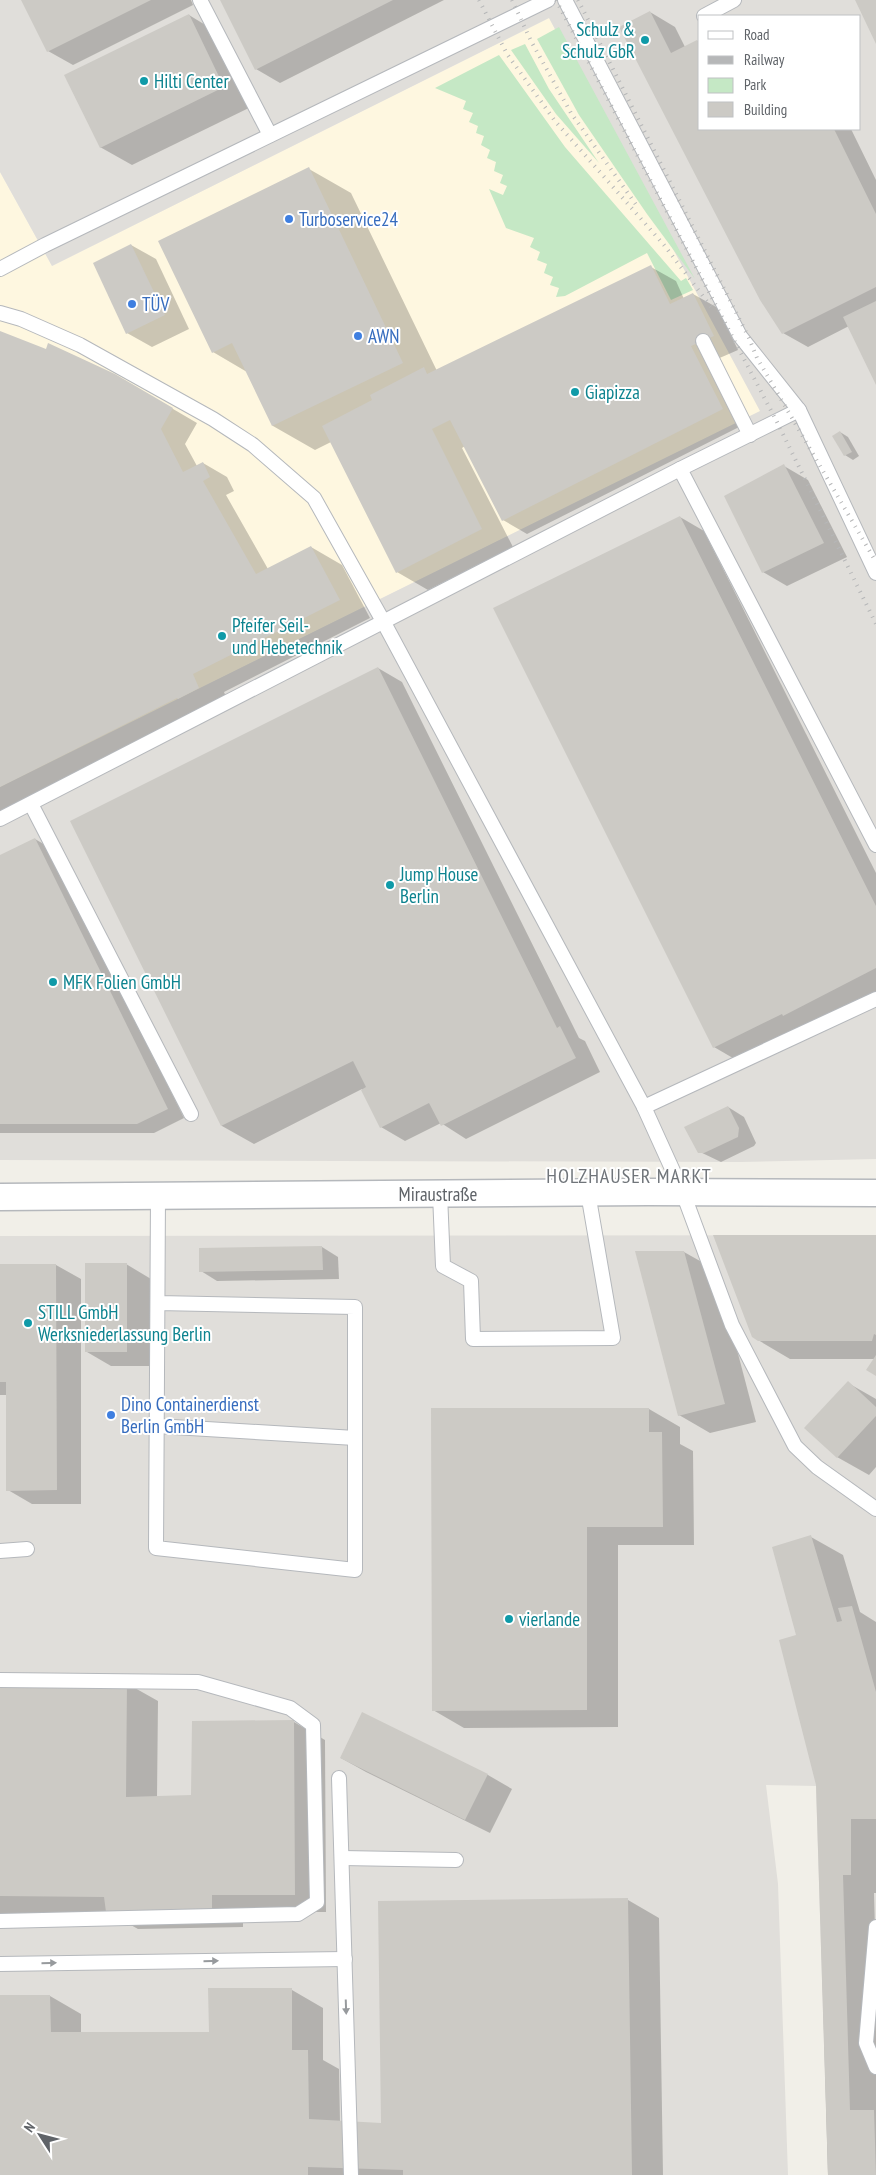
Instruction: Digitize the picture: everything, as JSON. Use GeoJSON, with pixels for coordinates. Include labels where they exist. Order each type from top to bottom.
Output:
{"type":"FeatureCollection","features":[{"type":"Feature","properties":{"kind":"street","name":"Miraustraße"},"geometry":{"type":"LineString","coordinates":[[0,1197],[876,1193]]}},
{"type":"Feature","properties":{"kind":"lane"},"geometry":{"type":"LineString","coordinates":[[200,0],[270,135]]}},
{"type":"Feature","properties":{"kind":"lane"},"geometry":{"type":"LineString","coordinates":[[0,269],[45,245],[548,0]]}},
{"type":"Feature","properties":{"kind":"lane"},"geometry":{"type":"LineString","coordinates":[[566,0],[740,336],[799,410],[876,573]]}},
{"type":"Feature","properties":{"kind":"lane"},"geometry":{"type":"LineString","coordinates":[[706,15],[734,0]]}},
{"type":"Feature","properties":{"kind":"lane"},"geometry":{"type":"LineString","coordinates":[[0,313],[80,345],[150,383],[253,444],[314,498],[383,621],[644,1107],[683,1193],[732,1326],[795,1446],[818,1467],[876,1509]]}},
{"type":"Feature","properties":{"kind":"lane"},"geometry":{"type":"LineString","coordinates":[[703,341],[750,435]]}},
{"type":"Feature","properties":{"kind":"lane"},"geometry":{"type":"LineString","coordinates":[[0,819],[383,621],[799,410]]}},
{"type":"Feature","properties":{"kind":"lane"},"geometry":{"type":"LineString","coordinates":[[680,469],[876,845]]}},
{"type":"Feature","properties":{"kind":"lane"},"geometry":{"type":"LineString","coordinates":[[32,804],[191,1114]]}},
{"type":"Feature","properties":{"kind":"lane"},"geometry":{"type":"LineString","coordinates":[[644,1107],[876,999]]}},
{"type":"Feature","properties":{"kind":"lane"},"geometry":{"type":"LineString","coordinates":[[440,1194],[443,1266],[471,1281],[473,1339],[613,1338],[588,1193]]}},
{"type":"Feature","properties":{"kind":"lane"},"geometry":{"type":"LineString","coordinates":[[158,1196],[156,1548],[354,1570],[355,1307],[158,1303]]}},
{"type":"Feature","properties":{"kind":"lane"},"geometry":{"type":"LineString","coordinates":[[158,1426],[355,1438]]}},
{"type":"Feature","properties":{"kind":"lane"},"geometry":{"type":"LineString","coordinates":[[0,1551],[27,1549]]}},
{"type":"Feature","properties":{"kind":"lane"},"geometry":{"type":"LineString","coordinates":[[0,1680],[198,1682],[290,1708],[313,1725],[317,1902],[298,1914],[0,1921]]}},
{"type":"Feature","properties":{"kind":"lane"},"geometry":{"type":"LineString","coordinates":[[339,1778],[351,2175]]}},
{"type":"Feature","properties":{"kind":"lane"},"geometry":{"type":"LineString","coordinates":[[342,1858],[456,1860]]}},
{"type":"Feature","properties":{"kind":"lane"},"geometry":{"type":"LineString","coordinates":[[876,1927],[866,2043],[876,2067]]}},
{"type":"Feature","properties":{"kind":"lane"},"geometry":{"type":"LineString","coordinates":[[0,1964],[345,1959]]}},
{"type":"Feature","properties":{"kind":"shaded area"},"geometry":{"type":"Polygon","coordinates":[[[0,0],[876,0],[876,1159],[741,1162],[0,1160],[0,787],[760,411],[549,18],[52,266],[0,172],[0,0]]]}},
{"type":"Feature","properties":{"kind":"shaded area"},"geometry":{"type":"Polygon","coordinates":[[[549,18],[761,411],[0,787],[0,172],[52,266],[549,18]]]}},
{"type":"Feature","properties":{"kind":"shaded area"},"geometry":{"type":"Polygon","coordinates":[[[876,1235],[876,2175],[828,2175],[816,1786],[766,1785],[778,1884],[788,2175],[0,2175],[0,1236],[876,1235]]]}},
{"type":"Feature","properties":{"kind":"green space"},"geometry":{"type":"Polygon","coordinates":[[[559,27],[695,279],[647,214],[579,115],[537,39],[559,27]]]}},
{"type":"Feature","properties":{"kind":"green space"},"geometry":{"type":"Polygon","coordinates":[[[525,44],[549,89],[599,163],[556,114],[511,50],[525,44]]]}},
{"type":"Feature","properties":{"kind":"green space"},"geometry":{"type":"Polygon","coordinates":[[[499,55],[565,147],[681,281],[686,278],[693,290],[671,300],[647,253],[565,296],[556,297],[559,288],[550,285],[553,277],[544,273],[547,264],[537,260],[540,252],[530,247],[534,238],[506,228],[489,189],[503,195],[507,186],[500,183],[503,175],[494,171],[496,162],[487,158],[490,150],[481,145],[484,136],[476,133],[478,126],[469,122],[473,113],[463,109],[466,101],[435,88],[499,55]]]}},
{"type":"Feature","properties":{"kind":"building"},"geometry":{"type":"Polygon","coordinates":[[[21,0],[151,0],[47,52],[21,0]]]}},
{"type":"Feature","properties":{"kind":"building"},"geometry":{"type":"Polygon","coordinates":[[[220,0],[393,0],[255,70],[220,0]]]}},
{"type":"Feature","properties":{"kind":"building"},"geometry":{"type":"Polygon","coordinates":[[[855,0],[876,0],[876,44],[856,2],[855,0]]]}},
{"type":"Feature","properties":{"kind":"building"},"geometry":{"type":"Polygon","coordinates":[[[650,11],[671,53],[697,40],[698,130],[834,130],[876,214],[876,287],[782,334],[760,300],[619,27],[650,11]]]}},
{"type":"Feature","properties":{"kind":"building","name":"Hilti Center"},"geometry":{"type":"Polygon","coordinates":[[[189,14],[224,87],[100,148],[64,75],[189,14]]]}},
{"type":"Feature","properties":{"kind":"building"},"geometry":{"type":"Polygon","coordinates":[[[309,167],[403,363],[272,426],[232,343],[212,353],[158,241],[309,167]]]}},
{"type":"Feature","properties":{"kind":"building"},"geometry":{"type":"Polygon","coordinates":[[[131,244],[165,315],[126,334],[93,263],[131,244]]]}},
{"type":"Feature","properties":{"kind":"building","name":"Giapizza"},"geometry":{"type":"Polygon","coordinates":[[[651,265],[670,304],[693,293],[714,336],[691,346],[723,409],[502,521],[450,420],[432,429],[482,529],[396,573],[322,426],[372,400],[370,395],[424,367],[427,374],[651,265]]]}},
{"type":"Feature","properties":{"kind":"building"},"geometry":{"type":"Polygon","coordinates":[[[876,301],[876,385],[843,317],[876,301]]]}},
{"type":"Feature","properties":{"kind":"building"},"geometry":{"type":"Polygon","coordinates":[[[0,331],[46,349],[48,343],[115,374],[173,408],[161,429],[183,472],[203,462],[210,477],[203,481],[256,574],[311,546],[340,600],[193,674],[199,688],[0,787],[0,331]]]}},
{"type":"Feature","properties":{"kind":"building"},"geometry":{"type":"Polygon","coordinates":[[[840,431],[852,452],[844,456],[832,436],[840,431]]]}},
{"type":"Feature","properties":{"kind":"building"},"geometry":{"type":"Polygon","coordinates":[[[784,464],[824,543],[762,573],[724,496],[784,464]]]}},
{"type":"Feature","properties":{"kind":"building"},"geometry":{"type":"Polygon","coordinates":[[[680,516],[876,906],[876,968],[783,1016],[782,1014],[713,1048],[493,608],[680,516]]]}},
{"type":"Feature","properties":{"kind":"building"},"geometry":{"type":"Polygon","coordinates":[[[378,667],[557,1028],[560,1026],[576,1058],[441,1126],[429,1103],[380,1128],[361,1090],[366,1087],[353,1061],[221,1126],[70,821],[378,667]]]}},
{"type":"Feature","properties":{"kind":"building","name":"MFK Folien GmbH"},"geometry":{"type":"Polygon","coordinates":[[[35,838],[168,1109],[137,1124],[0,1124],[0,855],[35,838]]]}},
{"type":"Feature","properties":{"kind":"building"},"geometry":{"type":"Polygon","coordinates":[[[728,1106],[739,1128],[738,1137],[704,1153],[698,1153],[684,1127],[728,1106]]]}},
{"type":"Feature","properties":{"kind":"building"},"geometry":{"type":"Polygon","coordinates":[[[713,1235],[876,1235],[876,1335],[874,1334],[872,1341],[758,1341],[752,1337],[713,1235]]]}},
{"type":"Feature","properties":{"kind":"building"},"geometry":{"type":"Polygon","coordinates":[[[322,1246],[323,1270],[199,1272],[199,1248],[322,1246]]]}},
{"type":"Feature","properties":{"kind":"building"},"geometry":{"type":"Polygon","coordinates":[[[635,1251],[684,1251],[725,1404],[678,1416],[635,1251]]]}},
{"type":"Feature","properties":{"kind":"building"},"geometry":{"type":"Polygon","coordinates":[[[85,1263],[127,1263],[127,1352],[85,1352],[85,1263]]]}},
{"type":"Feature","properties":{"kind":"building","name":"STILL GmbH Werksniederlassung Berlin"},"geometry":{"type":"Polygon","coordinates":[[[0,1264],[56,1264],[57,1490],[6,1491],[6,1382],[0,1382],[0,1264]]]}},
{"type":"Feature","properties":{"kind":"building"},"geometry":{"type":"Polygon","coordinates":[[[876,1355],[876,1376],[866,1370],[876,1355]]]}},
{"type":"Feature","properties":{"kind":"building"},"geometry":{"type":"Polygon","coordinates":[[[848,1381],[876,1407],[876,1416],[837,1458],[804,1428],[848,1381]]]}},
{"type":"Feature","properties":{"kind":"building","name":"vierlande"},"geometry":{"type":"Polygon","coordinates":[[[431,1408],[649,1408],[649,1432],[662,1432],[663,1527],[587,1527],[587,1710],[432,1711],[431,1408]]]}},
{"type":"Feature","properties":{"kind":"building"},"geometry":{"type":"Polygon","coordinates":[[[811,1535],[837,1622],[842,1621],[838,1608],[852,1606],[876,1692],[876,1819],[851,1819],[851,1875],[843,1875],[850,2110],[874,2110],[876,2175],[828,2175],[816,1785],[779,1640],[796,1635],[772,1547],[811,1535]]]}},
{"type":"Feature","properties":{"kind":"building"},"geometry":{"type":"Polygon","coordinates":[[[0,1681],[127,1682],[126,1797],[191,1795],[192,1721],[294,1720],[295,1895],[212,1895],[212,1910],[106,1912],[104,1897],[0,1896],[0,1681]]]}},
{"type":"Feature","properties":{"kind":"building"},"geometry":{"type":"Polygon","coordinates":[[[362,1712],[488,1774],[465,1820],[340,1758],[362,1712]]]}},
{"type":"Feature","properties":{"kind":"building"},"geometry":{"type":"Polygon","coordinates":[[[628,1898],[632,2175],[403,2175],[403,2170],[308,2167],[308,2175],[0,2175],[0,1995],[50,1995],[51,2032],[209,2032],[208,1988],[292,1988],[292,2050],[308,2050],[309,2119],[381,2123],[378,1901],[628,1898]]]}},
{"type":"Feature","properties":{"kind":"railway"},"geometry":{"type":"LineString","coordinates":[[479,0],[507,54],[555,121],[664,245],[712,308]]}},
{"type":"Feature","properties":{"kind":"railway"},"geometry":{"type":"LineString","coordinates":[[512,0],[531,41],[571,113],[637,206]]}},
{"type":"Feature","properties":{"kind":"railway"},"geometry":{"type":"LineString","coordinates":[[556,0],[777,422],[876,624]]}},
{"type":"Feature","properties":{"kind":"railway"},"geometry":{"type":"LineString","coordinates":[[578,0],[749,338],[757,358],[876,562]]}},
{"type":"Feature","properties":{"kind":"place","name":"Schulz & Schulz GbR"},"geometry":{"type":"Point","coordinates":[645,40]}},
{"type":"Feature","properties":{"kind":"place","name":"Hilti Center"},"geometry":{"type":"Point","coordinates":[144,81]}},
{"type":"Feature","properties":{"kind":"place","name":"Turboservice24"},"geometry":{"type":"Point","coordinates":[289,219]}},
{"type":"Feature","properties":{"kind":"place","name":"TÜV"},"geometry":{"type":"Point","coordinates":[132,304]}},
{"type":"Feature","properties":{"kind":"place","name":"AWN"},"geometry":{"type":"Point","coordinates":[358,336]}},
{"type":"Feature","properties":{"kind":"place","name":"Giapizza"},"geometry":{"type":"Point","coordinates":[575,392]}},
{"type":"Feature","properties":{"kind":"place","name":"Pfeifer Seil- und Hebetechnik"},"geometry":{"type":"Point","coordinates":[222,636]}},
{"type":"Feature","properties":{"kind":"place","name":"Jump House Berlin"},"geometry":{"type":"Point","coordinates":[390,885]}},
{"type":"Feature","properties":{"kind":"place","name":"MFK Folien GmbH"},"geometry":{"type":"Point","coordinates":[53,982]}},
{"type":"Feature","properties":{"kind":"place","name":"STILL GmbH Werksniederlassung Berlin"},"geometry":{"type":"Point","coordinates":[28,1323]}},
{"type":"Feature","properties":{"kind":"place","name":"Dino Containerdienst Berlin GmbH"},"geometry":{"type":"Point","coordinates":[111,1415]}},
{"type":"Feature","properties":{"kind":"place","name":"vierlande"},"geometry":{"type":"Point","coordinates":[509,1619]}},
{"type":"Feature","properties":{"kind":"district","name":"HOLZHAUSER MARKT"},"geometry":{"type":"Point","coordinates":[629,1176]}}]}
